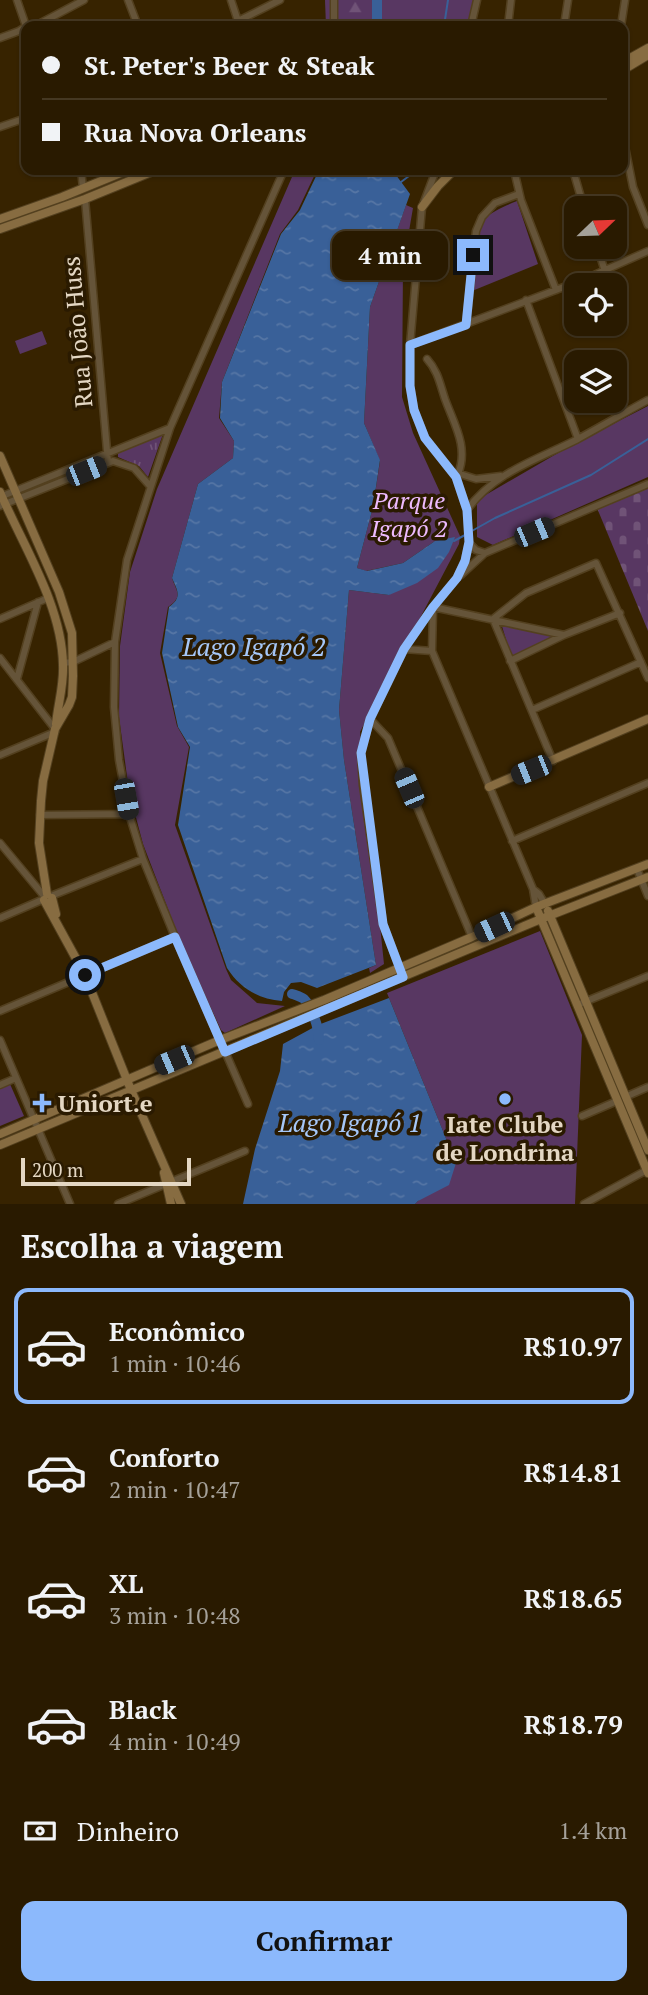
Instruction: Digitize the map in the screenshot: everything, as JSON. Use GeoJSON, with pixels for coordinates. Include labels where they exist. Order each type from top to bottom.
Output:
{"type":"FeatureCollection","features":[{"type":"Feature","properties":{"kind":"main road"},"geometry":{"type":"LineString","coordinates":[[628,59],[648,48]]}},
{"type":"Feature","properties":{"kind":"main road"},"geometry":{"type":"LineString","coordinates":[[628,67],[648,55]]}},
{"type":"Feature","properties":{"kind":"main road"},"geometry":{"type":"LineString","coordinates":[[0,219],[116,175]]}},
{"type":"Feature","properties":{"kind":"main road"},"geometry":{"type":"LineString","coordinates":[[0,229],[144,175]]}},
{"type":"Feature","properties":{"kind":"main road"},"geometry":{"type":"LineString","coordinates":[[422,207],[449,175]]}},
{"type":"Feature","properties":{"kind":"main road"},"geometry":{"type":"LineString","coordinates":[[0,456],[67,614],[72,633],[72,697],[55,731]]}},
{"type":"Feature","properties":{"kind":"main road"},"geometry":{"type":"LineString","coordinates":[[1,499],[48,598],[58,625],[63,663],[63,680],[43,781],[40,815],[39,843],[47,897],[85,975],[169,1182],[181,1204]]}},
{"type":"Feature","properties":{"kind":"main road"},"geometry":{"type":"LineString","coordinates":[[488,787],[648,719]]}},
{"type":"Feature","properties":{"kind":"main road"},"geometry":{"type":"LineString","coordinates":[[0,1134],[220,1040],[399,968],[540,905],[648,864]]}},
{"type":"Feature","properties":{"kind":"main road"},"geometry":{"type":"LineString","coordinates":[[0,1145],[546,917],[645,879]]}},
{"type":"Feature","properties":{"kind":"main road"},"geometry":{"type":"LineString","coordinates":[[540,905],[621,1099],[647,1171]]}},
{"type":"Feature","properties":{"kind":"main road"},"geometry":{"type":"LineString","coordinates":[[621,1099],[648,1150]]}},
{"type":"Feature","properties":{"kind":"main road"},"geometry":{"type":"LineString","coordinates":[[169,1182],[171,1204]]}},
{"type":"Feature","properties":{"kind":"street"},"geometry":{"type":"LineString","coordinates":[[17,0],[26,21]]}},
{"type":"Feature","properties":{"kind":"street"},"geometry":{"type":"LineString","coordinates":[[41,21],[84,0]]}},
{"type":"Feature","properties":{"kind":"street"},"geometry":{"type":"LineString","coordinates":[[128,0],[136,21]]}},
{"type":"Feature","properties":{"kind":"street"},"geometry":{"type":"LineString","coordinates":[[231,0],[238,21],[280,0]]}},
{"type":"Feature","properties":{"kind":"street"},"geometry":{"type":"LineString","coordinates":[[334,0],[334,21]]}},
{"type":"Feature","properties":{"kind":"street"},"geometry":{"type":"LineString","coordinates":[[472,21],[477,0]]}},
{"type":"Feature","properties":{"kind":"street"},"geometry":{"type":"LineString","coordinates":[[509,21],[511,0]]}},
{"type":"Feature","properties":{"kind":"street"},"geometry":{"type":"LineString","coordinates":[[565,21],[569,0]]}},
{"type":"Feature","properties":{"kind":"street"},"geometry":{"type":"LineString","coordinates":[[622,21],[625,0]]}},
{"type":"Feature","properties":{"kind":"street"},"geometry":{"type":"LineString","coordinates":[[0,38],[21,30]]}},
{"type":"Feature","properties":{"kind":"street"},"geometry":{"type":"LineString","coordinates":[[0,127],[21,120]]}},
{"type":"Feature","properties":{"kind":"street"},"geometry":{"type":"LineString","coordinates":[[628,160],[634,187],[648,225]]}},
{"type":"Feature","properties":{"kind":"street"},"geometry":{"type":"LineString","coordinates":[[82,175],[83,188]]}},
{"type":"Feature","properties":{"kind":"street"},"geometry":{"type":"LineString","coordinates":[[248,1104],[175,937],[143,859],[129,814],[119,760],[114,707],[115,642],[127,561],[170,428],[282,175]]}},
{"type":"Feature","properties":{"kind":"street"},"geometry":{"type":"LineString","coordinates":[[434,175],[422,207],[410,345],[410,386],[414,410],[425,438],[456,477],[467,513],[469,542],[465,561],[457,578]]}},
{"type":"Feature","properties":{"kind":"street"},"geometry":{"type":"LineString","coordinates":[[515,175],[519,194],[556,290]]}},
{"type":"Feature","properties":{"kind":"street"},"geometry":{"type":"LineString","coordinates":[[574,175],[581,196]]}},
{"type":"Feature","properties":{"kind":"street"},"geometry":{"type":"LineString","coordinates":[[466,325],[476,231],[482,217],[495,203],[519,194]]}},
{"type":"Feature","properties":{"kind":"street","name":"Rua João Huss"},"geometry":{"type":"LineString","coordinates":[[85,199],[107,458]]}},
{"type":"Feature","properties":{"kind":"street"},"geometry":{"type":"LineString","coordinates":[[410,345],[605,271],[648,251]]}},
{"type":"Feature","properties":{"kind":"street"},"geometry":{"type":"LineString","coordinates":[[601,259],[605,271]]}},
{"type":"Feature","properties":{"kind":"street"},"geometry":{"type":"LineString","coordinates":[[526,300],[578,439]]}},
{"type":"Feature","properties":{"kind":"street"},"geometry":{"type":"LineString","coordinates":[[427,359],[438,374],[459,432],[462,456],[458,474]]}},
{"type":"Feature","properties":{"kind":"street"},"geometry":{"type":"LineString","coordinates":[[467,513],[479,495],[503,476],[648,400]]}},
{"type":"Feature","properties":{"kind":"street"},"geometry":{"type":"LineString","coordinates":[[1,499],[107,458],[170,428]]}},
{"type":"Feature","properties":{"kind":"street"},"geometry":{"type":"LineString","coordinates":[[107,458],[134,468],[150,486]]}},
{"type":"Feature","properties":{"kind":"street"},"geometry":{"type":"LineString","coordinates":[[448,467],[458,474],[476,479],[503,476]]}},
{"type":"Feature","properties":{"kind":"street"},"geometry":{"type":"LineString","coordinates":[[403,977],[383,924],[361,753],[370,719],[404,649],[457,578],[485,553],[648,484]]}},
{"type":"Feature","properties":{"kind":"street"},"geometry":{"type":"LineString","coordinates":[[469,542],[476,550],[485,553]]}},
{"type":"Feature","properties":{"kind":"street"},"geometry":{"type":"LineString","coordinates":[[493,619],[526,593],[596,563],[648,678]]}},
{"type":"Feature","properties":{"kind":"street"},"geometry":{"type":"LineString","coordinates":[[0,619],[48,598]]}},
{"type":"Feature","properties":{"kind":"street"},"geometry":{"type":"LineString","coordinates":[[17,679],[38,603]]}},
{"type":"Feature","properties":{"kind":"street"},"geometry":{"type":"LineString","coordinates":[[433,607],[564,635]]}},
{"type":"Feature","properties":{"kind":"street"},"geometry":{"type":"LineString","coordinates":[[433,607],[432,651],[488,787],[533,889],[539,894],[540,905]]}},
{"type":"Feature","properties":{"kind":"street"},"geometry":{"type":"LineString","coordinates":[[510,661],[564,635],[620,613]]}},
{"type":"Feature","properties":{"kind":"street"},"geometry":{"type":"LineString","coordinates":[[493,619],[553,761]]}},
{"type":"Feature","properties":{"kind":"street"},"geometry":{"type":"LineString","coordinates":[[63,663],[73,663],[115,642]]}},
{"type":"Feature","properties":{"kind":"street"},"geometry":{"type":"LineString","coordinates":[[404,649],[432,651]]}},
{"type":"Feature","properties":{"kind":"street"},"geometry":{"type":"LineString","coordinates":[[0,657],[55,731],[2,752]]}},
{"type":"Feature","properties":{"kind":"street"},"geometry":{"type":"LineString","coordinates":[[532,710],[641,662]]}},
{"type":"Feature","properties":{"kind":"street"},"geometry":{"type":"LineString","coordinates":[[370,719],[388,738],[472,937]]}},
{"type":"Feature","properties":{"kind":"street"},"geometry":{"type":"LineString","coordinates":[[512,841],[648,783]]}},
{"type":"Feature","properties":{"kind":"street"},"geometry":{"type":"LineString","coordinates":[[40,815],[129,814]]}},
{"type":"Feature","properties":{"kind":"street"},"geometry":{"type":"LineString","coordinates":[[0,843],[47,897]]}},
{"type":"Feature","properties":{"kind":"street"},"geometry":{"type":"LineString","coordinates":[[0,918],[143,859]]}},
{"type":"Feature","properties":{"kind":"street"},"geometry":{"type":"LineString","coordinates":[[637,869],[645,879],[648,896]]}},
{"type":"Feature","properties":{"kind":"street"},"geometry":{"type":"LineString","coordinates":[[0,1011],[175,937]]}},
{"type":"Feature","properties":{"kind":"street"},"geometry":{"type":"LineString","coordinates":[[581,1003],[648,976]]}},
{"type":"Feature","properties":{"kind":"street"},"geometry":{"type":"LineString","coordinates":[[0,1040],[70,1204]]}},
{"type":"Feature","properties":{"kind":"street"},"geometry":{"type":"LineString","coordinates":[[0,1085],[16,1078]]}},
{"type":"Feature","properties":{"kind":"street"},"geometry":{"type":"LineString","coordinates":[[582,1116],[648,1087]]}},
{"type":"Feature","properties":{"kind":"street"},"geometry":{"type":"LineString","coordinates":[[118,1204],[245,1151]]}},
{"type":"Feature","properties":{"kind":"street"},"geometry":{"type":"LineString","coordinates":[[584,1204],[647,1171]]}},
{"type":"Feature","properties":{"kind":"green space"},"geometry":{"type":"Polygon","coordinates":[[[325,0],[380,0],[382,21],[326,21],[325,0]]]}},
{"type":"Feature","properties":{"kind":"green space"},"geometry":{"type":"Polygon","coordinates":[[[380,0],[474,0],[469,21],[382,21],[380,0]]]}},
{"type":"Feature","properties":{"kind":"green space"},"geometry":{"type":"Polygon","coordinates":[[[293,175],[315,175],[298,210],[280,234],[222,382],[219,418],[234,441],[233,458],[198,484],[172,578],[177,596],[168,607],[160,653],[177,726],[189,747],[175,825],[231,980],[257,1003],[285,1006],[225,1033],[221,1030],[183,948],[143,844],[129,791],[119,717],[120,646],[130,572],[157,489],[293,175]]]}},
{"type":"Feature","properties":{"kind":"green space"},"geometry":{"type":"Polygon","coordinates":[[[517,201],[538,264],[472,291],[479,226],[490,214],[517,201]]]}},
{"type":"Feature","properties":{"kind":"green space","name":"Parque Igapó 2"},"geometry":{"type":"Polygon","coordinates":[[[406,205],[413,208],[403,266],[402,397],[413,433],[460,536],[459,544],[360,732],[384,964],[370,973],[369,968],[376,965],[344,760],[339,710],[349,590],[389,595],[435,541],[403,563],[366,571],[357,568],[373,507],[380,461],[364,423],[370,307],[406,205]]]}},
{"type":"Feature","properties":{"kind":"green space"},"geometry":{"type":"Polygon","coordinates":[[[42,331],[47,344],[20,354],[15,341],[42,331]]]}},
{"type":"Feature","properties":{"kind":"green space"},"geometry":{"type":"Polygon","coordinates":[[[648,406],[648,477],[493,545],[477,537],[477,500],[570,446],[648,406]]]}},
{"type":"Feature","properties":{"kind":"green space"},"geometry":{"type":"Polygon","coordinates":[[[163,434],[148,477],[139,466],[118,457],[118,453],[163,434]]]}},
{"type":"Feature","properties":{"kind":"green space"},"geometry":{"type":"Polygon","coordinates":[[[648,487],[648,631],[597,508],[648,487]]]}},
{"type":"Feature","properties":{"kind":"green space"},"geometry":{"type":"Polygon","coordinates":[[[501,623],[557,635],[512,659],[501,623]]]}},
{"type":"Feature","properties":{"kind":"green space","name":"Iate Clube de Londrina"},"geometry":{"type":"Polygon","coordinates":[[[540,931],[582,1035],[575,1204],[415,1204],[456,1163],[387,993],[540,931]]]}},
{"type":"Feature","properties":{"kind":"green space"},"geometry":{"type":"Polygon","coordinates":[[[10,1084],[24,1116],[0,1126],[0,1088],[10,1084]]]}},
{"type":"Feature","properties":{"kind":"water","name":"Lago Igapó 2"},"geometry":{"type":"Polygon","coordinates":[[[317,175],[396,175],[410,194],[370,307],[364,423],[380,460],[373,507],[357,568],[367,571],[403,563],[435,541],[455,537],[438,568],[417,583],[389,595],[349,590],[339,710],[344,760],[376,965],[317,988],[301,982],[291,983],[284,992],[282,1001],[265,998],[250,991],[227,968],[178,825],[190,747],[178,727],[162,653],[169,607],[177,597],[172,578],[198,484],[233,458],[234,441],[220,418],[222,382],[281,234],[300,210],[317,175]]]}},
{"type":"Feature","properties":{"kind":"water","name":"Lago Igapó 1"},"geometry":{"type":"Polygon","coordinates":[[[389,998],[456,1163],[449,1185],[415,1204],[243,1204],[255,1149],[280,1071],[283,1044],[318,1025],[389,998]]]}},
{"type":"Feature","properties":{"kind":"waterway"},"geometry":{"type":"LineString","coordinates":[[377,0],[377,21]]}},
{"type":"Feature","properties":{"kind":"waterway"},"geometry":{"type":"LineString","coordinates":[[445,21],[448,0]]}},
{"type":"Feature","properties":{"kind":"waterway"},"geometry":{"type":"LineString","coordinates":[[401,182],[409,176]]}},
{"type":"Feature","properties":{"kind":"waterway"},"geometry":{"type":"LineString","coordinates":[[470,532],[591,475],[648,439]]}},
{"type":"Feature","properties":{"kind":"waterway"},"geometry":{"type":"LineString","coordinates":[[454,541],[465,535]]}},
{"type":"Feature","properties":{"kind":"waterway"},"geometry":{"type":"LineString","coordinates":[[292,994],[304,999],[310,1007],[319,1040]]}},
{"type":"Feature","properties":{"kind":"place","name":"Iate Clube de Londrina"},"geometry":{"type":"Point","coordinates":[505,1099]}},
{"type":"Feature","properties":{"kind":"place","name":"Uniort.e"},"geometry":{"type":"Point","coordinates":[42,1103]}},
{"type":"Feature","properties":{"kind":"route"},"geometry":{"type":"LineString","coordinates":[[85,975],[175,937],[225,1052],[403,977],[383,924],[361,753],[370,719],[404,649],[457,578],[465,561],[469,542],[467,510],[456,477],[425,438],[414,410],[410,386],[410,345],[466,325],[473,255]]}}]}
